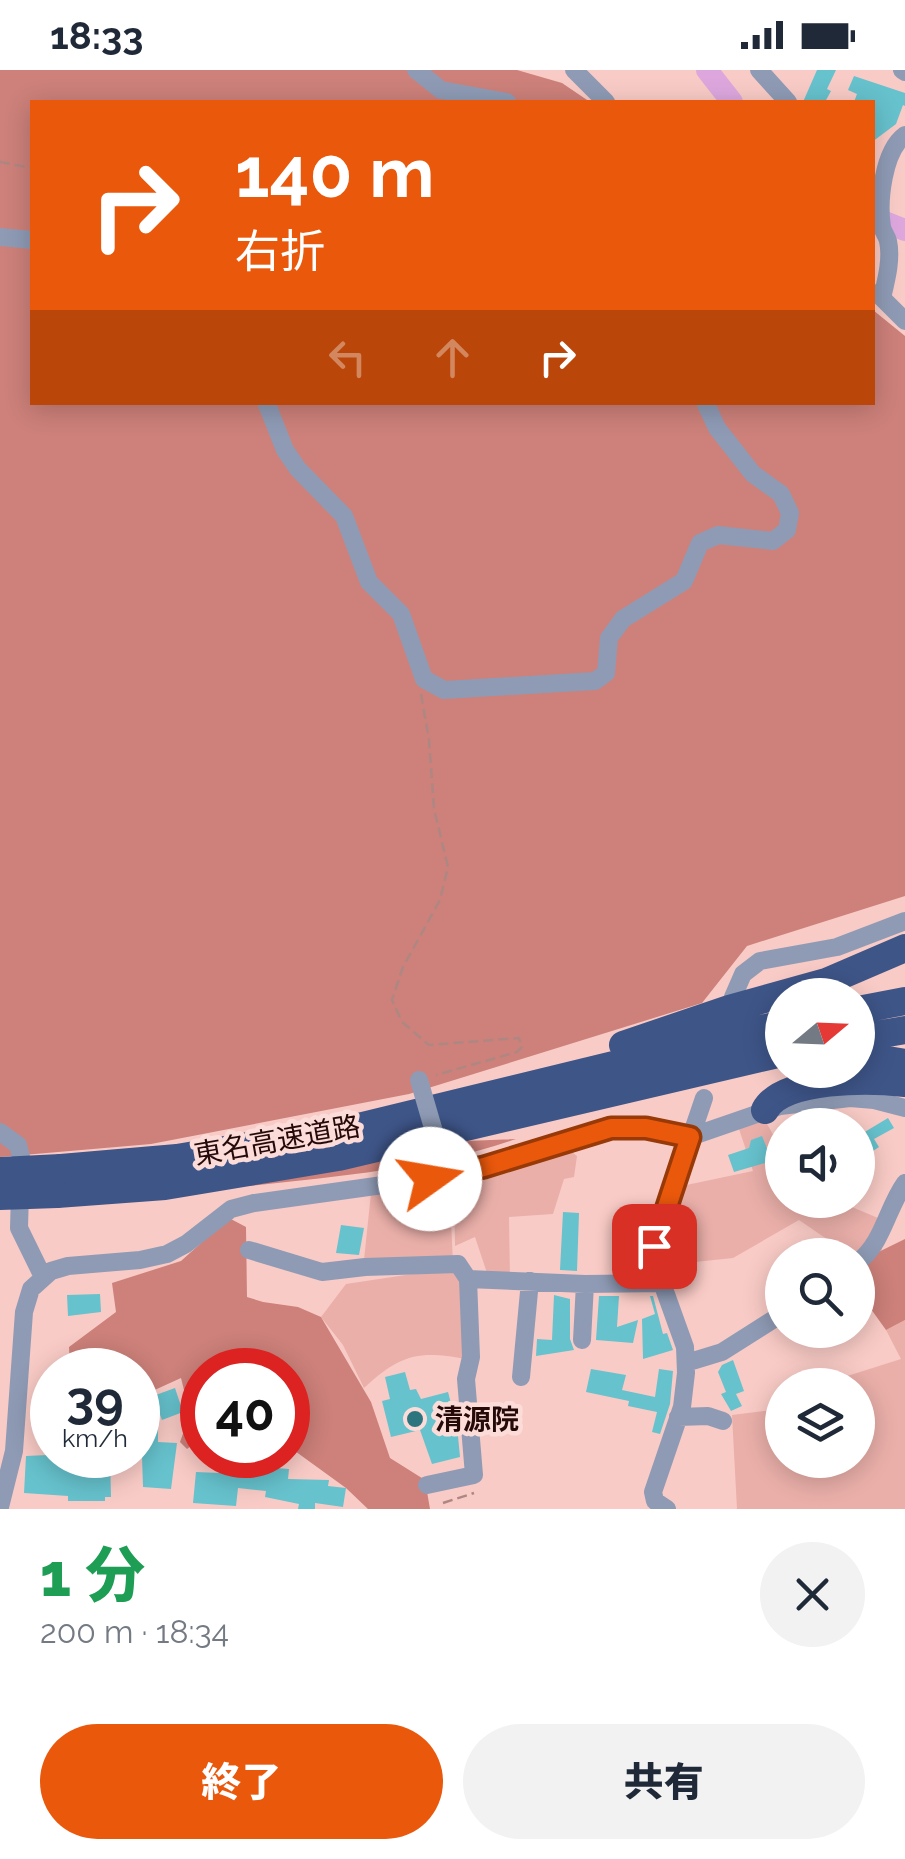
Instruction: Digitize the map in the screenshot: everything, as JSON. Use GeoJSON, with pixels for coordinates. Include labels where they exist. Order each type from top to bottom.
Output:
{"type":"FeatureCollection","features":[{"type":"Feature","properties":{"kind":"highway"},"geometry":{"type":"LineString","coordinates":[[437,1108],[728,1009],[826,982],[905,948]]}},
{"type":"Feature","properties":{"kind":"highway"},"geometry":{"type":"LineString","coordinates":[[875,1007],[905,1001]]}},
{"type":"Feature","properties":{"kind":"highway","name":"東名高速道路"},"geometry":{"type":"LineString","coordinates":[[0,1196],[176,1158],[278,1143],[765,1028]]}},
{"type":"Feature","properties":{"kind":"highway"},"geometry":{"type":"LineString","coordinates":[[875,1035],[905,1030]]}},
{"type":"Feature","properties":{"kind":"highway","name":"東名高速道路"},"geometry":{"type":"LineString","coordinates":[[0,1171],[59,1181],[165,1186],[425,1139],[765,1057]]}},
{"type":"Feature","properties":{"kind":"highway"},"geometry":{"type":"LineString","coordinates":[[875,1058],[905,1063]]}},
{"type":"Feature","properties":{"kind":"highway"},"geometry":{"type":"LineString","coordinates":[[680,1076],[765,1064]]}},
{"type":"Feature","properties":{"kind":"highway"},"geometry":{"type":"LineString","coordinates":[[766,1108],[776,1095],[787,1091],[854,1080],[905,1083]]}},
{"type":"Feature","properties":{"kind":"street"},"geometry":{"type":"LineString","coordinates":[[416,70],[441,90],[496,100]]}},
{"type":"Feature","properties":{"kind":"street"},"geometry":{"type":"LineString","coordinates":[[574,70],[604,100]]}},
{"type":"Feature","properties":{"kind":"street"},"geometry":{"type":"LineString","coordinates":[[759,70],[786,100]]}},
{"type":"Feature","properties":{"kind":"street"},"geometry":{"type":"LineString","coordinates":[[905,136],[880,162],[883,232],[905,254]]}},
{"type":"Feature","properties":{"kind":"street"},"geometry":{"type":"LineString","coordinates":[[0,237],[30,240]]}},
{"type":"Feature","properties":{"kind":"street"},"geometry":{"type":"LineString","coordinates":[[888,240],[888,273],[878,293],[905,321]]}},
{"type":"Feature","properties":{"kind":"street"},"geometry":{"type":"LineString","coordinates":[[267,405],[285,450],[344,516],[369,582],[401,614],[424,679],[444,690],[595,681],[606,672],[609,638],[623,619],[684,581],[700,543],[718,535],[774,541],[787,530],[790,512],[781,494],[753,474],[716,428],[707,405]]}},
{"type":"Feature","properties":{"kind":"street"},"geometry":{"type":"LineString","coordinates":[[733,997],[742,974],[760,961],[838,947],[905,921]]}},
{"type":"Feature","properties":{"kind":"street"},"geometry":{"type":"LineString","coordinates":[[420,1080],[447,1176]]}},
{"type":"Feature","properties":{"kind":"street"},"geometry":{"type":"LineString","coordinates":[[667,1509],[656,1502],[653,1492],[678,1417],[686,1363],[685,1347],[662,1283],[654,1246],[704,1098]]}},
{"type":"Feature","properties":{"kind":"street"},"geometry":{"type":"LineString","coordinates":[[779,1108],[850,1098],[905,1108]]}},
{"type":"Feature","properties":{"kind":"street"},"geometry":{"type":"LineString","coordinates":[[0,1507],[14,1450],[24,1312],[31,1289],[43,1277],[68,1266],[167,1254],[232,1209],[254,1203],[447,1176],[611,1128],[646,1128],[690,1137],[765,1110]]}},
{"type":"Feature","properties":{"kind":"street"},"geometry":{"type":"LineString","coordinates":[[0,1132],[18,1145],[19,1228],[43,1277]]}},
{"type":"Feature","properties":{"kind":"street"},"geometry":{"type":"LineString","coordinates":[[875,1242],[905,1183]]}},
{"type":"Feature","properties":{"kind":"street"},"geometry":{"type":"LineString","coordinates":[[249,1250],[322,1272],[365,1266],[458,1264],[468,1279],[471,1358],[466,1380],[474,1475],[427,1484]]}},
{"type":"Feature","properties":{"kind":"street"},"geometry":{"type":"LineString","coordinates":[[468,1279],[662,1283]]}},
{"type":"Feature","properties":{"kind":"street"},"geometry":{"type":"LineString","coordinates":[[521,1378],[530,1281]]}},
{"type":"Feature","properties":{"kind":"street"},"geometry":{"type":"LineString","coordinates":[[582,1340],[585,1284]]}},
{"type":"Feature","properties":{"kind":"street"},"geometry":{"type":"LineString","coordinates":[[686,1363],[722,1352],[765,1325]]}},
{"type":"Feature","properties":{"kind":"street"},"geometry":{"type":"LineString","coordinates":[[678,1417],[708,1416],[724,1421]]}},
{"type":"Feature","properties":{"kind":"path"},"geometry":{"type":"LineString","coordinates":[[0,162],[30,168]]}},
{"type":"Feature","properties":{"kind":"path"},"geometry":{"type":"LineString","coordinates":[[420,1080],[517,1052],[522,1047],[519,1038],[429,1045],[402,1022],[392,1000],[403,967],[440,900],[448,867],[434,809],[430,740],[425,704],[419,691],[424,679]]}},
{"type":"Feature","properties":{"kind":"shaded area"},"geometry":{"type":"Polygon","coordinates":[[[0,70],[517,70],[562,83],[587,100],[30,100],[30,405],[875,405],[875,312],[905,336],[905,896],[747,946],[702,1003],[409,1094],[151,1144],[0,1157],[0,70]]]}},
{"type":"Feature","properties":{"kind":"shaded area"},"geometry":{"type":"Polygon","coordinates":[[[765,1122],[765,1218],[875,1217],[882,1250],[875,1253],[875,1238],[825,1238],[799,1220],[733,1258],[695,1262],[668,1280],[658,1250],[677,1187],[753,1171],[738,1126],[765,1122]]]}},
{"type":"Feature","properties":{"kind":"shaded area"},"geometry":{"type":"Polygon","coordinates":[[[516,1139],[418,1164],[250,1186],[250,1182],[466,1141],[516,1139]]]}},
{"type":"Feature","properties":{"kind":"shaded area"},"geometry":{"type":"Polygon","coordinates":[[[568,1149],[577,1156],[574,1177],[564,1179],[553,1214],[509,1217],[510,1278],[488,1276],[475,1237],[455,1246],[454,1181],[568,1149]]]}},
{"type":"Feature","properties":{"kind":"shaded area"},"geometry":{"type":"Polygon","coordinates":[[[449,1179],[453,1263],[364,1260],[371,1193],[449,1179]]]}},
{"type":"Feature","properties":{"kind":"shaded area"},"geometry":{"type":"Polygon","coordinates":[[[229,1218],[246,1227],[247,1297],[298,1307],[321,1317],[371,1402],[390,1458],[425,1480],[430,1509],[368,1509],[310,1462],[310,1348],[180,1348],[180,1378],[160,1388],[160,1348],[69,1348],[116,1312],[112,1283],[181,1261],[229,1218]]]}},
{"type":"Feature","properties":{"kind":"shaded area"},"geometry":{"type":"Polygon","coordinates":[[[905,1239],[905,1320],[886,1330],[875,1315],[875,1254],[905,1239]]]}},
{"type":"Feature","properties":{"kind":"shaded area"},"geometry":{"type":"Polygon","coordinates":[[[452,1268],[461,1276],[465,1359],[434,1355],[410,1358],[388,1368],[364,1388],[343,1345],[321,1317],[346,1284],[452,1268]]]}},
{"type":"Feature","properties":{"kind":"shaded area"},"geometry":{"type":"Polygon","coordinates":[[[905,1320],[905,1509],[737,1509],[732,1415],[765,1411],[765,1478],[875,1478],[873,1368],[901,1359],[886,1330],[905,1320]]]}},
{"type":"Feature","properties":{"kind":"building"},"geometry":{"type":"Polygon","coordinates":[[[817,70],[836,70],[826,100],[804,100],[817,70]]]}},
{"type":"Feature","properties":{"kind":"building"},"geometry":{"type":"Polygon","coordinates":[[[854,76],[905,93],[905,106],[896,124],[875,140],[875,100],[855,100],[857,94],[848,90],[854,76]]]}},
{"type":"Feature","properties":{"kind":"building"},"geometry":{"type":"Polygon","coordinates":[[[888,1118],[894,1128],[875,1138],[875,1126],[888,1118]]]}},
{"type":"Feature","properties":{"kind":"building"},"geometry":{"type":"Polygon","coordinates":[[[762,1136],[765,1163],[734,1172],[728,1155],[749,1148],[751,1140],[762,1136]]]}},
{"type":"Feature","properties":{"kind":"building"},"geometry":{"type":"Polygon","coordinates":[[[563,1212],[579,1213],[577,1271],[560,1270],[563,1212]]]}},
{"type":"Feature","properties":{"kind":"building"},"geometry":{"type":"Polygon","coordinates":[[[621,1212],[638,1212],[637,1259],[620,1258],[621,1212]]]}},
{"type":"Feature","properties":{"kind":"building"},"geometry":{"type":"Polygon","coordinates":[[[341,1225],[364,1228],[359,1255],[336,1253],[341,1225]]]}},
{"type":"Feature","properties":{"kind":"building"},"geometry":{"type":"Polygon","coordinates":[[[100,1294],[101,1312],[68,1316],[67,1295],[100,1294]]]}},
{"type":"Feature","properties":{"kind":"building"},"geometry":{"type":"Polygon","coordinates":[[[554,1295],[570,1299],[570,1339],[574,1350],[536,1356],[537,1339],[552,1340],[554,1295]]]}},
{"type":"Feature","properties":{"kind":"building"},"geometry":{"type":"Polygon","coordinates":[[[599,1296],[619,1296],[617,1327],[638,1320],[633,1343],[596,1340],[599,1296]]]}},
{"type":"Feature","properties":{"kind":"building"},"geometry":{"type":"Polygon","coordinates":[[[650,1296],[673,1350],[643,1359],[642,1319],[655,1314],[650,1296]]]}},
{"type":"Feature","properties":{"kind":"building"},"geometry":{"type":"Polygon","coordinates":[[[733,1360],[744,1391],[736,1394],[742,1406],[731,1411],[721,1394],[726,1392],[718,1372],[733,1360]]]}},
{"type":"Feature","properties":{"kind":"building"},"geometry":{"type":"Polygon","coordinates":[[[591,1369],[626,1375],[622,1390],[655,1397],[659,1369],[673,1371],[670,1404],[660,1434],[652,1432],[657,1412],[586,1392],[591,1369]]]}},
{"type":"Feature","properties":{"kind":"building","name":"清源院"},"geometry":{"type":"Polygon","coordinates":[[[405,1372],[410,1390],[416,1389],[421,1399],[448,1392],[460,1457],[432,1464],[420,1430],[391,1437],[382,1401],[390,1399],[385,1377],[405,1372]]]}},
{"type":"Feature","properties":{"kind":"building"},"geometry":{"type":"Polygon","coordinates":[[[175,1388],[180,1413],[162,1420],[160,1393],[175,1388]]]}},
{"type":"Feature","properties":{"kind":"building"},"geometry":{"type":"Polygon","coordinates":[[[160,1442],[177,1443],[171,1489],[143,1487],[143,1478],[160,1478],[160,1442]]]}},
{"type":"Feature","properties":{"kind":"building"},"geometry":{"type":"Polygon","coordinates":[[[26,1456],[30,1456],[30,1478],[111,1478],[111,1497],[105,1497],[105,1501],[68,1501],[68,1496],[24,1493],[26,1456]]]}},
{"type":"Feature","properties":{"kind":"building"},"geometry":{"type":"Polygon","coordinates":[[[195,1478],[329,1480],[328,1486],[346,1488],[343,1507],[315,1503],[315,1509],[298,1509],[299,1504],[265,1497],[266,1491],[238,1488],[236,1506],[193,1503],[195,1478]]]}},
{"type":"Feature","properties":{"kind":"waterway"},"geometry":{"type":"LineString","coordinates":[[707,70],[730,100]]}},
{"type":"Feature","properties":{"kind":"waterway"},"geometry":{"type":"LineString","coordinates":[[875,218],[905,230]]}},
{"type":"Feature","properties":{"kind":"place","name":"清源院"},"geometry":{"type":"Point","coordinates":[415,1419]}},
{"type":"Feature","properties":{"kind":"route"},"geometry":{"type":"LineString","coordinates":[[430,1179],[484,1167],[611,1128],[646,1128],[690,1137],[654,1246]]}}]}
